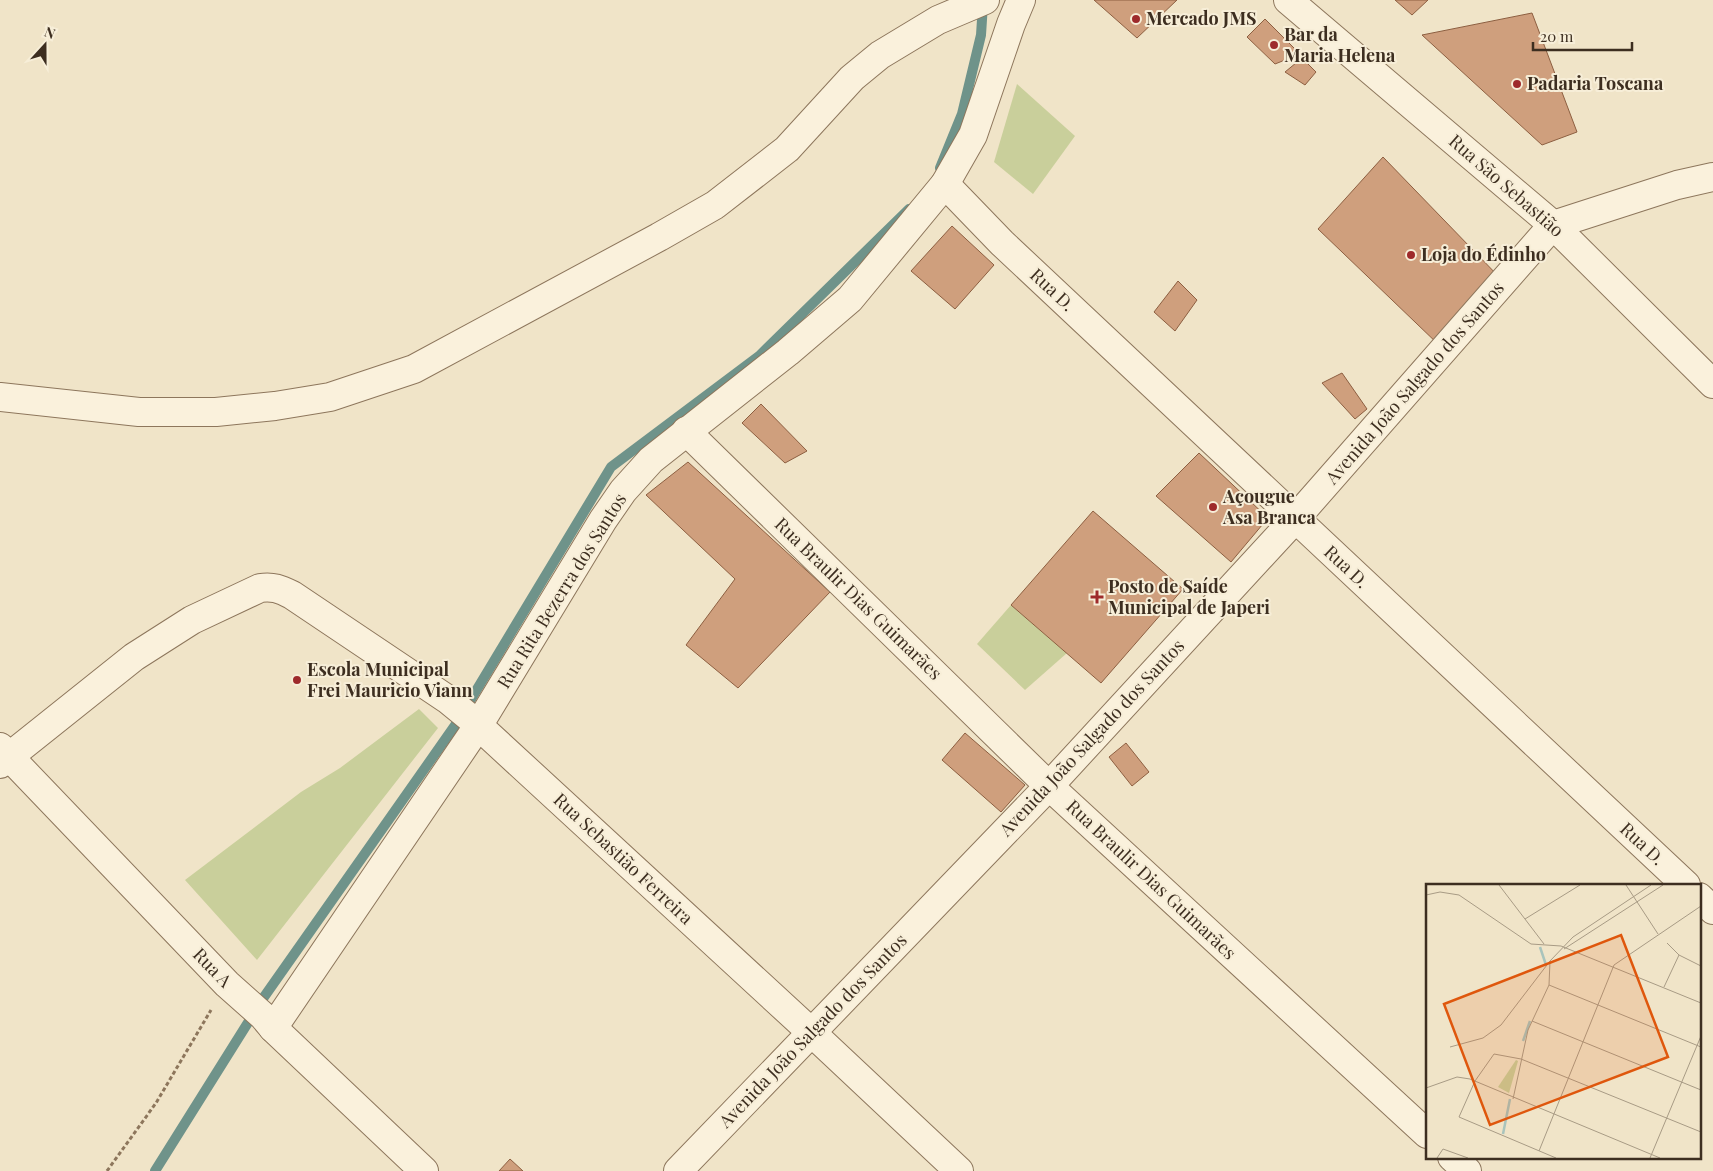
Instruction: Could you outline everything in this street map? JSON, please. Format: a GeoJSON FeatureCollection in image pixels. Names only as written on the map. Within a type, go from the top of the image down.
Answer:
{"type":"FeatureCollection","features":[{"type":"Feature","properties":{"kind":"street"},"geometry":{"type":"LineString","coordinates":[[0,397],[139,412],[216,412],[276,406],[330,396],[414,369],[715,205],[787,149],[852,78],[880,55],[918,31],[985,0]]}},
{"type":"Feature","properties":{"kind":"street","name":"Rua Rita Bezerra dos Santos"},"geometry":{"type":"LineString","coordinates":[[268,1022],[473,722],[623,491],[651,460],[788,352],[850,299],[945,184],[973,135],[1021,0]]}},
{"type":"Feature","properties":{"kind":"street","name":"Rua São Sebastião"},"geometry":{"type":"LineString","coordinates":[[1288,0],[1553,225],[1713,384]]}},
{"type":"Feature","properties":{"kind":"street"},"geometry":{"type":"LineString","coordinates":[[1553,225],[1677,185],[1713,177]]}},
{"type":"Feature","properties":{"kind":"street","name":"Rua D."},"geometry":{"type":"LineString","coordinates":[[945,184],[1002,243],[1685,884]]}},
{"type":"Feature","properties":{"kind":"street","name":"Avenida João Salgado dos Santos"},"geometry":{"type":"LineString","coordinates":[[678,1171],[1049,786],[1295,519],[1553,225]]}},
{"type":"Feature","properties":{"kind":"street","name":"Rua Braulir Dias Guimarães"},"geometry":{"type":"LineString","coordinates":[[686,431],[1049,786],[1426,1133]]}},
{"type":"Feature","properties":{"kind":"street","name":"Rua Sebastião Ferreira"},"geometry":{"type":"LineString","coordinates":[[3,756],[134,657],[192,620],[260,588],[280,588],[292,594],[447,699],[811,1032],[959,1171]]}},
{"type":"Feature","properties":{"kind":"street","name":"Rua A"},"geometry":{"type":"LineString","coordinates":[[3,756],[233,990],[424,1171]]}},
{"type":"Feature","properties":{"kind":"street"},"geometry":{"type":"LineString","coordinates":[[1700,898],[1713,910]]}},
{"type":"Feature","properties":{"kind":"street"},"geometry":{"type":"LineString","coordinates":[[1453,1158],[1467,1171]]}},
{"type":"Feature","properties":{"kind":"path"},"geometry":{"type":"LineString","coordinates":[[107,1171],[156,1104],[233,990]]}},
{"type":"Feature","properties":{"kind":"green space"},"geometry":{"type":"Polygon","coordinates":[[[1017,84],[1075,136],[1033,194],[994,162],[1017,84]]]}},
{"type":"Feature","properties":{"kind":"green space"},"geometry":{"type":"Polygon","coordinates":[[[1011,605],[1067,653],[1025,690],[977,644],[1011,605]]]}},
{"type":"Feature","properties":{"kind":"green space"},"geometry":{"type":"Polygon","coordinates":[[[419,709],[438,728],[257,960],[185,880],[301,792],[340,768],[419,709]]]}},
{"type":"Feature","properties":{"kind":"building","name":"Mercado JMS"},"geometry":{"type":"Polygon","coordinates":[[[1094,0],[1177,0],[1137,38],[1094,0]]]}},
{"type":"Feature","properties":{"kind":"building"},"geometry":{"type":"Polygon","coordinates":[[[1395,0],[1428,0],[1412,15],[1395,0]]]}},
{"type":"Feature","properties":{"kind":"building","name":"Padaria Toscana"},"geometry":{"type":"Polygon","coordinates":[[[1532,13],[1577,132],[1542,145],[1422,35],[1532,13]]]}},
{"type":"Feature","properties":{"kind":"building","name":"Bar da Maria Helena"},"geometry":{"type":"Polygon","coordinates":[[[1265,19],[1300,54],[1275,64],[1247,37],[1265,19]]]}},
{"type":"Feature","properties":{"kind":"building"},"geometry":{"type":"Polygon","coordinates":[[[1302,58],[1316,72],[1305,85],[1285,72],[1302,58]]]}},
{"type":"Feature","properties":{"kind":"building","name":"Loja do Édinho"},"geometry":{"type":"Polygon","coordinates":[[[1383,157],[1502,280],[1440,346],[1318,229],[1383,157]]]}},
{"type":"Feature","properties":{"kind":"building"},"geometry":{"type":"Polygon","coordinates":[[[952,226],[994,265],[955,309],[911,271],[952,226]]]}},
{"type":"Feature","properties":{"kind":"building"},"geometry":{"type":"Polygon","coordinates":[[[1178,281],[1197,300],[1175,331],[1154,312],[1178,281]]]}},
{"type":"Feature","properties":{"kind":"building"},"geometry":{"type":"Polygon","coordinates":[[[1342,373],[1367,409],[1355,419],[1322,383],[1342,373]]]}},
{"type":"Feature","properties":{"kind":"building"},"geometry":{"type":"Polygon","coordinates":[[[761,404],[807,451],[785,463],[742,423],[761,404]]]}},
{"type":"Feature","properties":{"kind":"building","name":"Açougue Asa Branca"},"geometry":{"type":"Polygon","coordinates":[[[1199,453],[1268,518],[1231,562],[1156,496],[1199,453]]]}},
{"type":"Feature","properties":{"kind":"building"},"geometry":{"type":"Polygon","coordinates":[[[688,462],[830,592],[738,688],[686,645],[735,579],[646,495],[688,462]]]}},
{"type":"Feature","properties":{"kind":"building","name":"Posto de Saíde Municipal de Japeri"},"geometry":{"type":"Polygon","coordinates":[[[1093,511],[1183,589],[1101,683],[1011,605],[1093,511]]]}},
{"type":"Feature","properties":{"kind":"building"},"geometry":{"type":"Polygon","coordinates":[[[965,733],[1025,785],[1001,812],[942,760],[965,733]]]}},
{"type":"Feature","properties":{"kind":"building"},"geometry":{"type":"Polygon","coordinates":[[[1126,743],[1149,772],[1132,786],[1109,757],[1126,743]]]}},
{"type":"Feature","properties":{"kind":"building"},"geometry":{"type":"Polygon","coordinates":[[[510,1159],[523,1171],[499,1171],[510,1159]]]}},
{"type":"Feature","properties":{"kind":"waterway"},"geometry":{"type":"LineString","coordinates":[[940,168],[962,114],[981,35],[983,4]]}},
{"type":"Feature","properties":{"kind":"waterway"},"geometry":{"type":"LineString","coordinates":[[155,1171],[264,997],[456,724],[611,467],[759,356],[909,209]]}},
{"type":"Feature","properties":{"kind":"place","name":"Mercado JMS"},"geometry":{"type":"Point","coordinates":[1136,19]}},
{"type":"Feature","properties":{"kind":"place","name":"Bar da Maria Helena"},"geometry":{"type":"Point","coordinates":[1274,45]}},
{"type":"Feature","properties":{"kind":"place","name":"Padaria Toscana"},"geometry":{"type":"Point","coordinates":[1517,84]}},
{"type":"Feature","properties":{"kind":"place","name":"Loja do Édinho"},"geometry":{"type":"Point","coordinates":[1411,255]}},
{"type":"Feature","properties":{"kind":"place","name":"Açougue Asa Branca"},"geometry":{"type":"Point","coordinates":[1213,507]}},
{"type":"Feature","properties":{"kind":"place","name":"Posto de Saíde Municipal de Japeri"},"geometry":{"type":"Point","coordinates":[1097,597]}},
{"type":"Feature","properties":{"kind":"place","name":"Escola Municipal Frei Mauricio Viann"},"geometry":{"type":"Point","coordinates":[297,680]}}]}
